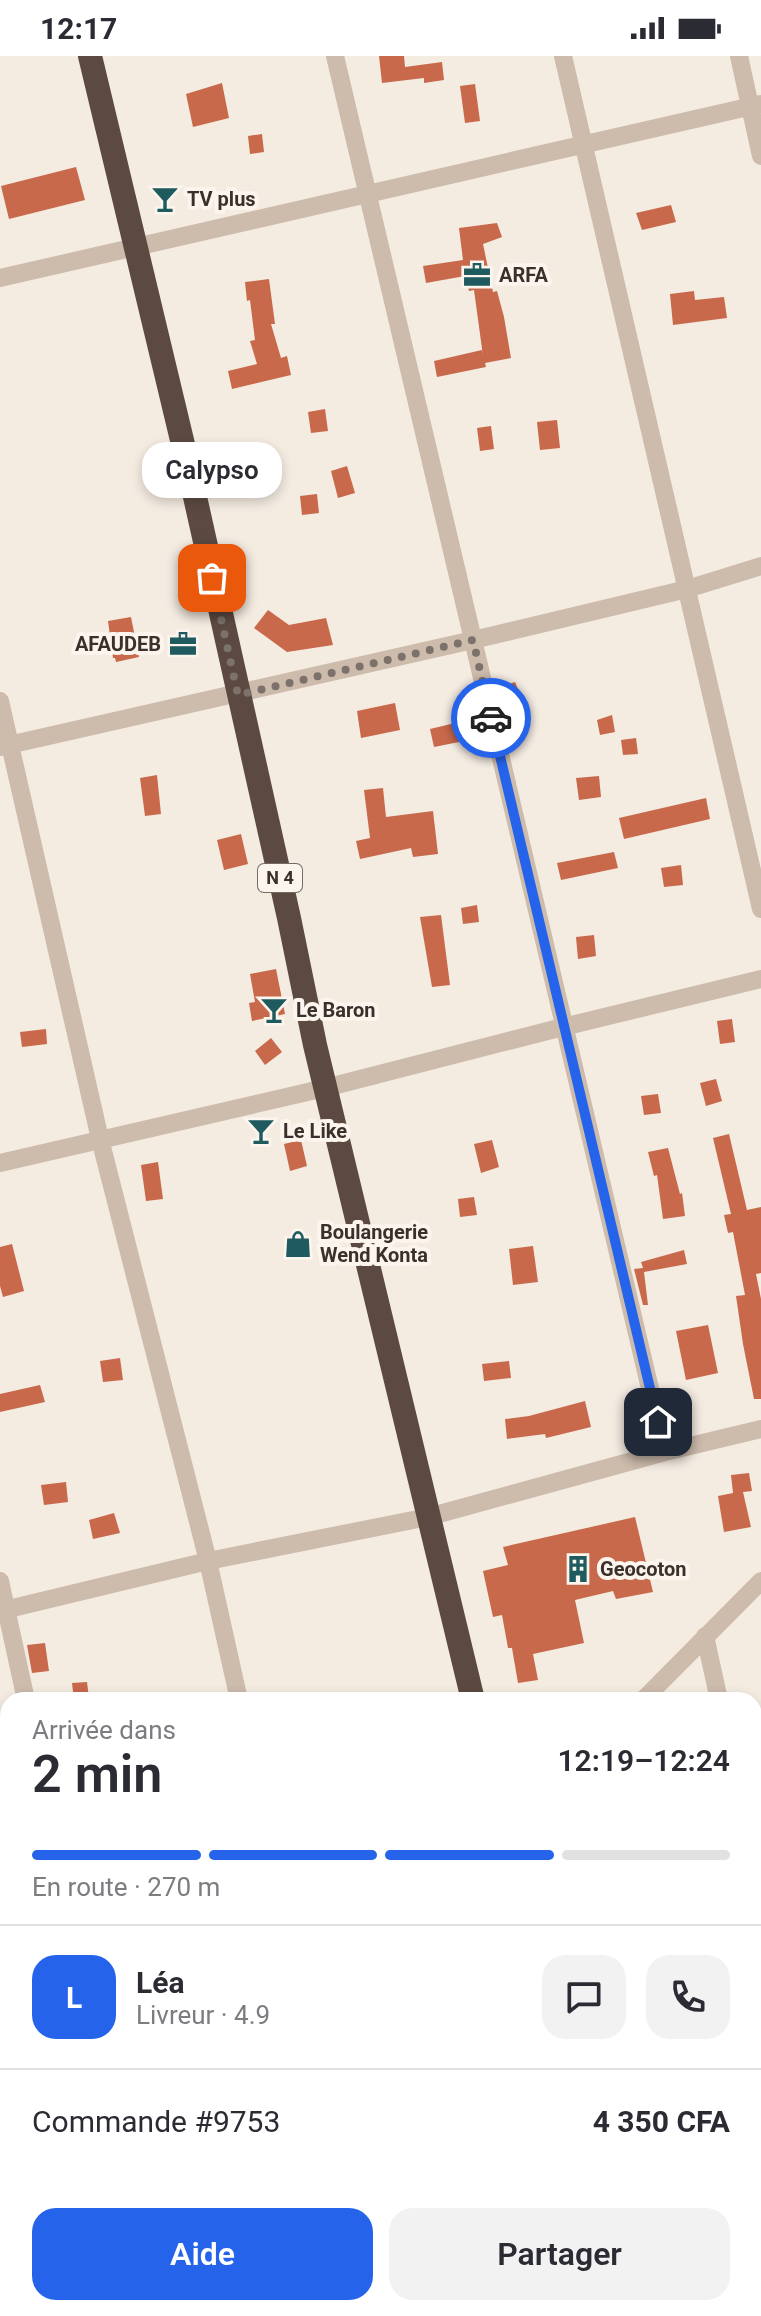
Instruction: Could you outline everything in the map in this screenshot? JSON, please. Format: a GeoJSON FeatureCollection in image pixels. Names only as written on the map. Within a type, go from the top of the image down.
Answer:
{"type":"FeatureCollection","features":[{"type":"Feature","properties":{"kind":"highway","name":"N 4"},"geometry":{"type":"LineString","coordinates":[[90,56],[187,461],[325,1088],[471,1692]]}},
{"type":"Feature","properties":{"kind":"street"},"geometry":{"type":"LineString","coordinates":[[335,56],[665,1452]]}},
{"type":"Feature","properties":{"kind":"street"},"geometry":{"type":"LineString","coordinates":[[563,56],[761,909]]}},
{"type":"Feature","properties":{"kind":"street"},"geometry":{"type":"LineString","coordinates":[[739,56],[756,106],[761,156]]}},
{"type":"Feature","properties":{"kind":"street"},"geometry":{"type":"LineString","coordinates":[[0,278],[756,106]]}},
{"type":"Feature","properties":{"kind":"street"},"geometry":{"type":"LineString","coordinates":[[5,746],[473,640],[687,589],[761,566]]}},
{"type":"Feature","properties":{"kind":"street"},"geometry":{"type":"LineString","coordinates":[[0,701],[5,746],[100,1139],[208,1561],[237,1692]]}},
{"type":"Feature","properties":{"kind":"street"},"geometry":{"type":"LineString","coordinates":[[0,1163],[325,1088],[761,979]]}},
{"type":"Feature","properties":{"kind":"street"},"geometry":{"type":"LineString","coordinates":[[4,1610],[208,1561],[428,1517],[761,1429]]}},
{"type":"Feature","properties":{"kind":"street"},"geometry":{"type":"LineString","coordinates":[[0,1581],[24,1692]]}},
{"type":"Feature","properties":{"kind":"street"},"geometry":{"type":"LineString","coordinates":[[651,1692],[761,1581]]}},
{"type":"Feature","properties":{"kind":"street"},"geometry":{"type":"LineString","coordinates":[[705,1636],[717,1692]]}},
{"type":"Feature","properties":{"kind":"building"},"geometry":{"type":"Polygon","coordinates":[[[379,56],[404,56],[405,67],[442,62],[444,80],[424,83],[424,78],[382,83],[379,56]]]}},
{"type":"Feature","properties":{"kind":"building"},"geometry":{"type":"Polygon","coordinates":[[[222,83],[229,118],[193,127],[186,94],[222,83]]]}},
{"type":"Feature","properties":{"kind":"building"},"geometry":{"type":"Polygon","coordinates":[[[475,84],[480,121],[465,123],[460,86],[475,84]]]}},
{"type":"Feature","properties":{"kind":"building"},"geometry":{"type":"Polygon","coordinates":[[[262,134],[264,152],[250,154],[248,136],[262,134]]]}},
{"type":"Feature","properties":{"kind":"building"},"geometry":{"type":"Polygon","coordinates":[[[76,167],[85,200],[9,219],[1,186],[76,167]]]}},
{"type":"Feature","properties":{"kind":"building"},"geometry":{"type":"Polygon","coordinates":[[[671,205],[676,222],[642,230],[636,213],[671,205]]]}},
{"type":"Feature","properties":{"kind":"building"},"geometry":{"type":"Polygon","coordinates":[[[497,223],[502,237],[483,244],[493,292],[497,291],[504,317],[511,358],[485,363],[486,367],[437,377],[434,361],[482,350],[483,356],[474,290],[469,291],[465,276],[426,283],[423,266],[463,260],[459,228],[497,223]]]}},
{"type":"Feature","properties":{"kind":"building"},"geometry":{"type":"Polygon","coordinates":[[[269,279],[275,324],[271,324],[281,358],[287,356],[291,375],[232,389],[228,371],[257,364],[250,341],[255,340],[245,282],[269,279]]]}},
{"type":"Feature","properties":{"kind":"building"},"geometry":{"type":"Polygon","coordinates":[[[694,291],[695,300],[724,297],[727,318],[673,325],[670,294],[694,291]]]}},
{"type":"Feature","properties":{"kind":"building"},"geometry":{"type":"Polygon","coordinates":[[[325,409],[328,431],[311,433],[308,412],[325,409]]]}},
{"type":"Feature","properties":{"kind":"building"},"geometry":{"type":"Polygon","coordinates":[[[557,420],[560,448],[540,450],[537,422],[557,420]]]}},
{"type":"Feature","properties":{"kind":"building"},"geometry":{"type":"Polygon","coordinates":[[[491,426],[494,449],[480,451],[477,428],[491,426]]]}},
{"type":"Feature","properties":{"kind":"building"},"geometry":{"type":"Polygon","coordinates":[[[347,466],[355,493],[338,498],[331,471],[347,466]]]}},
{"type":"Feature","properties":{"kind":"building"},"geometry":{"type":"Polygon","coordinates":[[[317,494],[319,513],[302,515],[300,496],[317,494]]]}},
{"type":"Feature","properties":{"kind":"building"},"geometry":{"type":"Polygon","coordinates":[[[268,610],[289,625],[326,618],[333,645],[287,652],[254,628],[268,610]]]}},
{"type":"Feature","properties":{"kind":"building"},"geometry":{"type":"Polygon","coordinates":[[[131,617],[139,657],[116,662],[108,621],[131,617]]]}},
{"type":"Feature","properties":{"kind":"building"},"geometry":{"type":"Polygon","coordinates":[[[515,682],[528,713],[513,721],[498,688],[515,682]]]}},
{"type":"Feature","properties":{"kind":"building"},"geometry":{"type":"Polygon","coordinates":[[[395,703],[400,730],[361,738],[357,711],[395,703]]]}},
{"type":"Feature","properties":{"kind":"building"},"geometry":{"type":"Polygon","coordinates":[[[612,715],[615,732],[600,735],[597,720],[612,715]]]}},
{"type":"Feature","properties":{"kind":"building"},"geometry":{"type":"Polygon","coordinates":[[[455,723],[459,742],[434,747],[430,729],[455,723]]]}},
{"type":"Feature","properties":{"kind":"building"},"geometry":{"type":"Polygon","coordinates":[[[636,738],[638,754],[623,755],[621,740],[636,738]]]}},
{"type":"Feature","properties":{"kind":"building"},"geometry":{"type":"Polygon","coordinates":[[[157,775],[161,814],[145,816],[140,778],[157,775]]]}},
{"type":"Feature","properties":{"kind":"building"},"geometry":{"type":"Polygon","coordinates":[[[599,776],[601,797],[579,800],[576,778],[599,776]]]}},
{"type":"Feature","properties":{"kind":"building"},"geometry":{"type":"Polygon","coordinates":[[[383,788],[386,817],[433,811],[438,854],[413,857],[411,848],[360,859],[356,841],[370,838],[364,790],[383,788]]]}},
{"type":"Feature","properties":{"kind":"building"},"geometry":{"type":"Polygon","coordinates":[[[706,798],[710,819],[624,839],[619,818],[706,798]]]}},
{"type":"Feature","properties":{"kind":"building"},"geometry":{"type":"Polygon","coordinates":[[[241,834],[248,864],[224,870],[217,840],[241,834]]]}},
{"type":"Feature","properties":{"kind":"building"},"geometry":{"type":"Polygon","coordinates":[[[614,852],[618,868],[561,880],[557,863],[614,852]]]}},
{"type":"Feature","properties":{"kind":"building"},"geometry":{"type":"Polygon","coordinates":[[[681,865],[683,885],[664,887],[661,868],[681,865]]]}},
{"type":"Feature","properties":{"kind":"building"},"geometry":{"type":"Polygon","coordinates":[[[477,905],[479,922],[463,924],[461,908],[477,905]]]}},
{"type":"Feature","properties":{"kind":"building"},"geometry":{"type":"Polygon","coordinates":[[[441,915],[450,985],[432,987],[420,917],[441,915]]]}},
{"type":"Feature","properties":{"kind":"building"},"geometry":{"type":"Polygon","coordinates":[[[594,935],[596,956],[578,959],[576,937],[594,935]]]}},
{"type":"Feature","properties":{"kind":"building"},"geometry":{"type":"Polygon","coordinates":[[[276,969],[285,1014],[252,1021],[249,1003],[255,1002],[250,974],[276,969]]]}},
{"type":"Feature","properties":{"kind":"building"},"geometry":{"type":"Polygon","coordinates":[[[732,1019],[735,1042],[720,1044],[717,1021],[732,1019]]]}},
{"type":"Feature","properties":{"kind":"building"},"geometry":{"type":"Polygon","coordinates":[[[46,1029],[47,1044],[22,1047],[20,1032],[46,1029]]]}},
{"type":"Feature","properties":{"kind":"building"},"geometry":{"type":"Polygon","coordinates":[[[271,1038],[282,1052],[265,1065],[255,1051],[271,1038]]]}},
{"type":"Feature","properties":{"kind":"building"},"geometry":{"type":"Polygon","coordinates":[[[716,1079],[722,1101],[706,1106],[700,1083],[716,1079]]]}},
{"type":"Feature","properties":{"kind":"building"},"geometry":{"type":"Polygon","coordinates":[[[658,1094],[661,1113],[644,1115],[641,1096],[658,1094]]]}},
{"type":"Feature","properties":{"kind":"building"},"geometry":{"type":"Polygon","coordinates":[[[729,1134],[747,1210],[761,1207],[761,1273],[756,1274],[761,1299],[761,1399],[754,1399],[743,1344],[736,1296],[745,1295],[733,1232],[728,1233],[724,1215],[731,1214],[713,1138],[729,1134]]]}},
{"type":"Feature","properties":{"kind":"building"},"geometry":{"type":"Polygon","coordinates":[[[301,1140],[307,1166],[290,1171],[284,1144],[301,1140]]]}},
{"type":"Feature","properties":{"kind":"building"},"geometry":{"type":"Polygon","coordinates":[[[492,1140],[499,1167],[481,1173],[474,1144],[492,1140]]]}},
{"type":"Feature","properties":{"kind":"building"},"geometry":{"type":"Polygon","coordinates":[[[668,1148],[682,1193],[685,1216],[663,1219],[657,1175],[654,1176],[648,1152],[668,1148]]]}},
{"type":"Feature","properties":{"kind":"building"},"geometry":{"type":"Polygon","coordinates":[[[158,1162],[163,1199],[146,1201],[141,1165],[158,1162]]]}},
{"type":"Feature","properties":{"kind":"building"},"geometry":{"type":"Polygon","coordinates":[[[474,1197],[477,1215],[460,1217],[458,1199],[474,1197]]]}},
{"type":"Feature","properties":{"kind":"building"},"geometry":{"type":"Polygon","coordinates":[[[12,1244],[24,1291],[3,1297],[0,1247],[12,1244]]]}},
{"type":"Feature","properties":{"kind":"building"},"geometry":{"type":"Polygon","coordinates":[[[533,1246],[538,1282],[513,1285],[509,1249],[533,1246]]]}},
{"type":"Feature","properties":{"kind":"building"},"geometry":{"type":"Polygon","coordinates":[[[684,1250],[687,1264],[644,1272],[648,1305],[643,1305],[634,1269],[643,1268],[641,1262],[684,1250]]]}},
{"type":"Feature","properties":{"kind":"building"},"geometry":{"type":"Polygon","coordinates":[[[708,1325],[718,1373],[686,1380],[676,1331],[708,1325]]]}},
{"type":"Feature","properties":{"kind":"building"},"geometry":{"type":"Polygon","coordinates":[[[120,1358],[123,1380],[103,1382],[100,1361],[120,1358]]]}},
{"type":"Feature","properties":{"kind":"building"},"geometry":{"type":"Polygon","coordinates":[[[509,1361],[511,1378],[484,1381],[482,1364],[509,1361]]]}},
{"type":"Feature","properties":{"kind":"building"},"geometry":{"type":"Polygon","coordinates":[[[40,1385],[45,1402],[0,1412],[0,1394],[40,1385]]]}},
{"type":"Feature","properties":{"kind":"building"},"geometry":{"type":"Polygon","coordinates":[[[585,1401],[591,1427],[546,1438],[545,1434],[507,1439],[505,1419],[585,1401]]]}},
{"type":"Feature","properties":{"kind":"building"},"geometry":{"type":"Polygon","coordinates":[[[749,1473],[752,1491],[743,1492],[751,1527],[724,1532],[718,1496],[733,1493],[731,1475],[749,1473]]]}},
{"type":"Feature","properties":{"kind":"building"},"geometry":{"type":"Polygon","coordinates":[[[66,1482],[68,1502],[44,1505],[41,1485],[66,1482]]]}},
{"type":"Feature","properties":{"kind":"building"},"geometry":{"type":"Polygon","coordinates":[[[114,1513],[120,1533],[93,1539],[89,1520],[114,1513]]]}},
{"type":"Feature","properties":{"kind":"building","name":"Geocoton"},"geometry":{"type":"Polygon","coordinates":[[[635,1517],[653,1592],[616,1599],[613,1591],[575,1600],[584,1643],[533,1654],[538,1680],[518,1683],[502,1615],[493,1617],[483,1571],[508,1565],[503,1547],[635,1517]]]}},
{"type":"Feature","properties":{"kind":"building"},"geometry":{"type":"Polygon","coordinates":[[[45,1643],[49,1671],[32,1673],[27,1645],[45,1643]]]}},
{"type":"Feature","properties":{"kind":"building"},"geometry":{"type":"Polygon","coordinates":[[[87,1682],[88,1692],[73,1692],[72,1683],[87,1682]]]}},
{"type":"Feature","properties":{"kind":"way so far"},"geometry":{"type":"LineString","coordinates":[[212,578],[238,695],[473,640],[491,718]]}},
{"type":"Feature","properties":{"kind":"place","name":"TV plus"},"geometry":{"type":"Point","coordinates":[165,199]}},
{"type":"Feature","properties":{"kind":"place","name":"ARFA"},"geometry":{"type":"Point","coordinates":[477,275]}},
{"type":"Feature","properties":{"kind":"place","name":"Calypso"},"geometry":{"type":"Point","coordinates":[212,578]}},
{"type":"Feature","properties":{"kind":"place","name":"AFAUDEB"},"geometry":{"type":"Point","coordinates":[183,644]}},
{"type":"Feature","properties":{"kind":"place","name":"Le Baron"},"geometry":{"type":"Point","coordinates":[274,1010]}},
{"type":"Feature","properties":{"kind":"place","name":"Le Like"},"geometry":{"type":"Point","coordinates":[261,1131]}},
{"type":"Feature","properties":{"kind":"place","name":"Boulangerie Wend Konta"},"geometry":{"type":"Point","coordinates":[298,1244]}},
{"type":"Feature","properties":{"kind":"place","name":"Geocoton"},"geometry":{"type":"Point","coordinates":[578,1569]}},
{"type":"Feature","properties":{"kind":"route"},"geometry":{"type":"LineString","coordinates":[[491,718],[658,1422]]}}]}
